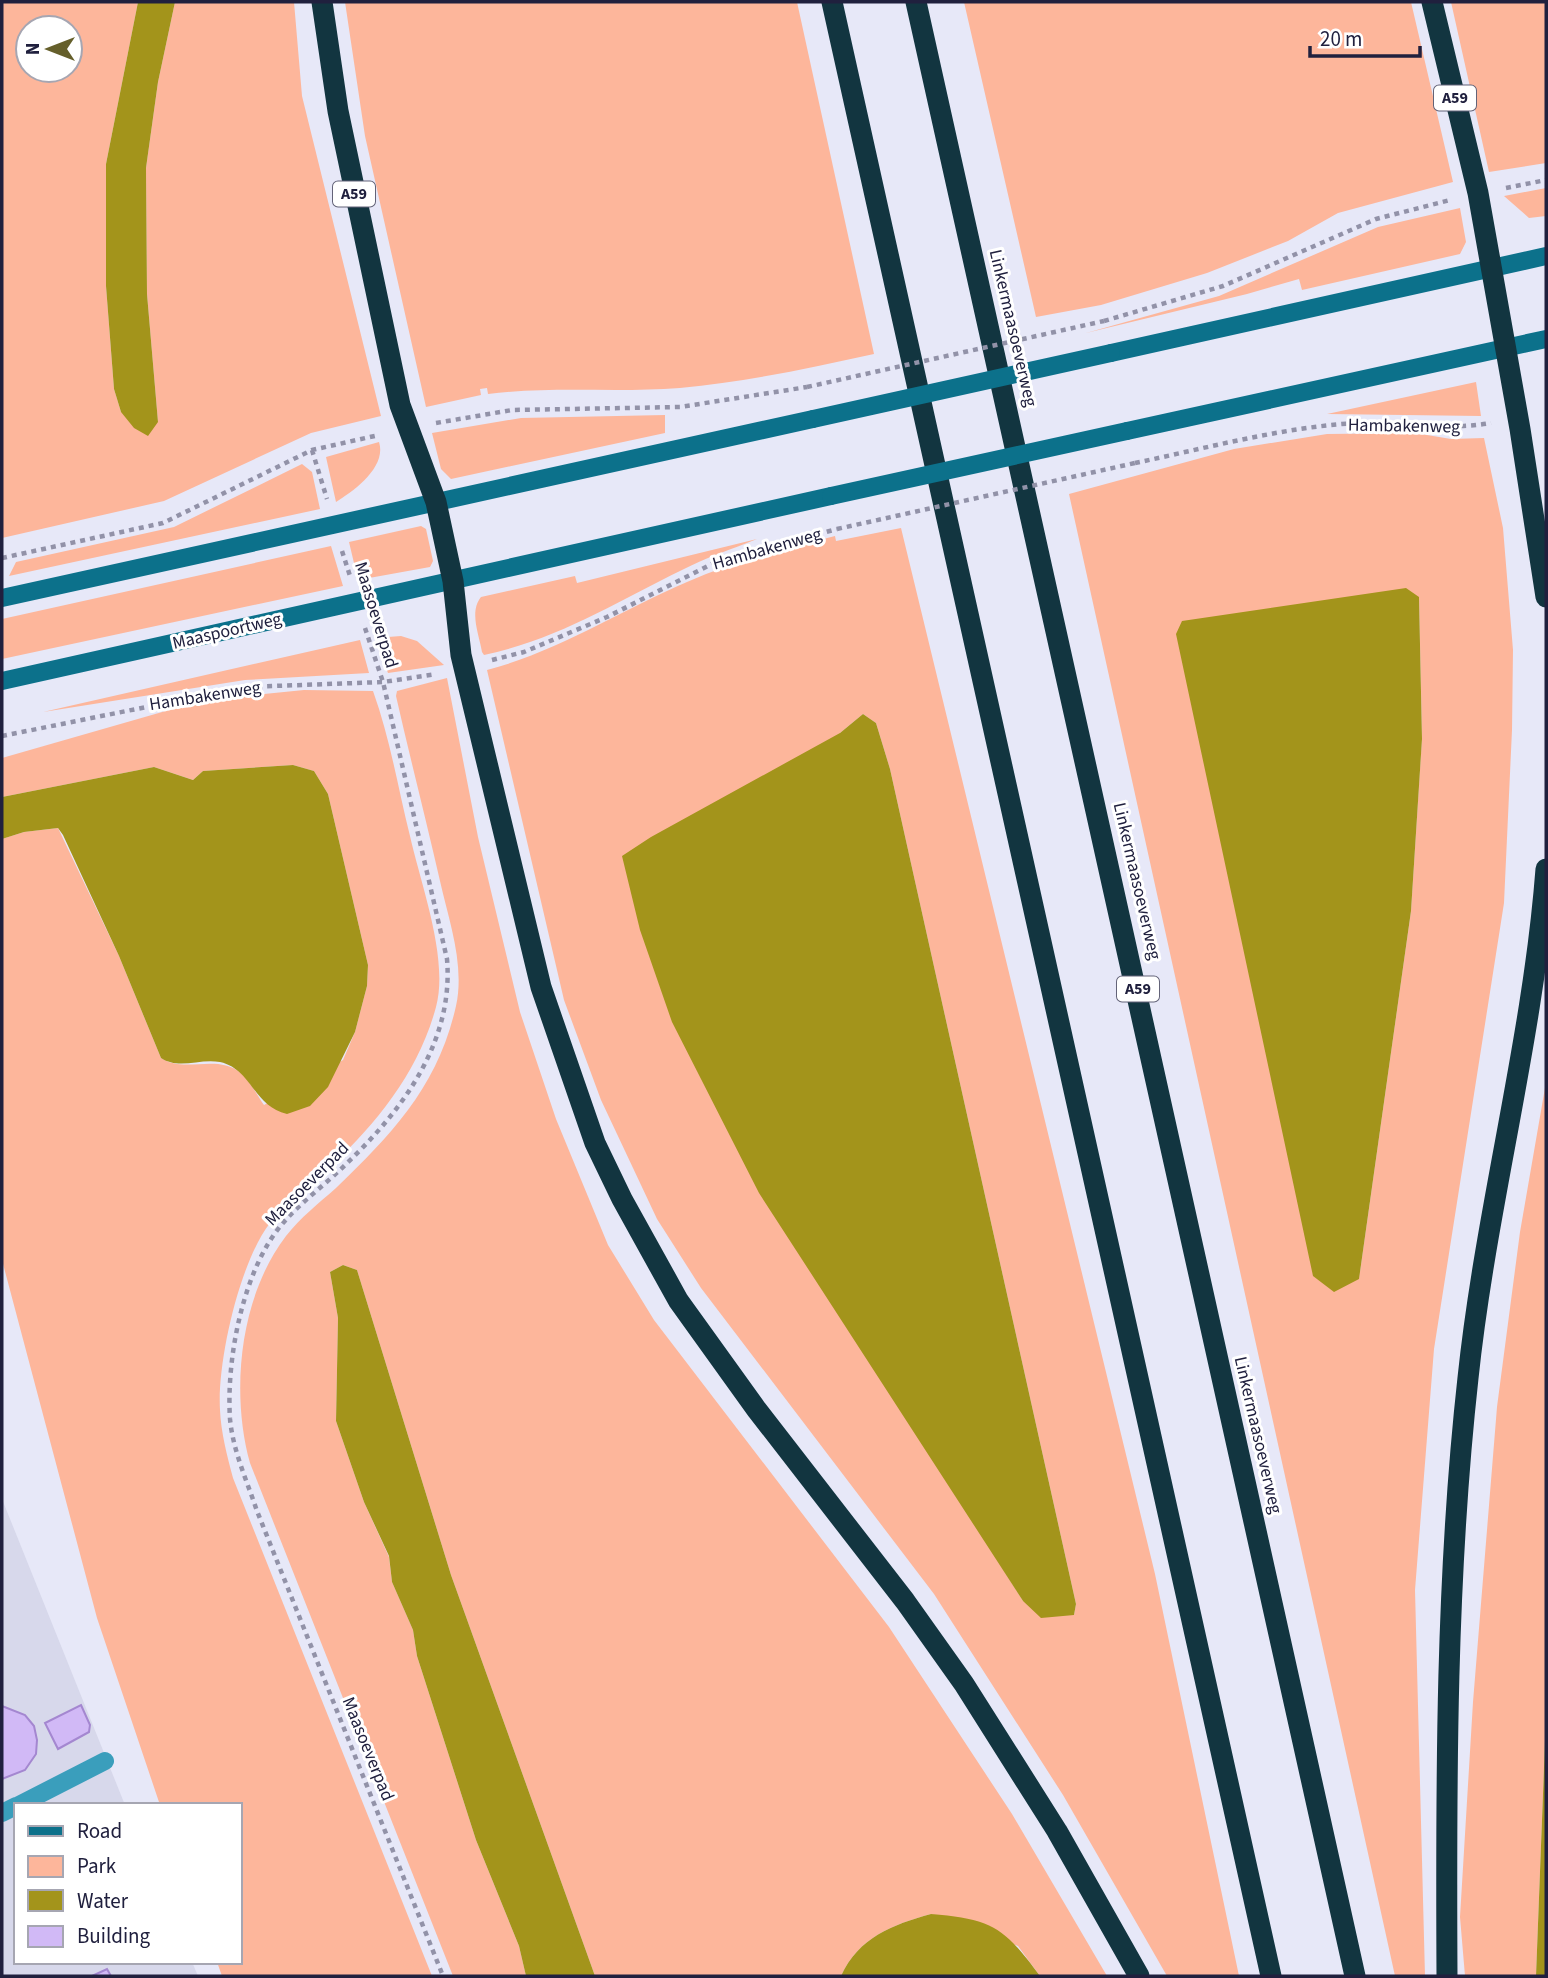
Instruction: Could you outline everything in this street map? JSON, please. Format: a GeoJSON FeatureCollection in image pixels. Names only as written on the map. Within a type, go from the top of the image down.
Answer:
{"type":"FeatureCollection","features":[{"type":"Feature","properties":{"kind":"highway","name":"A59"},"geometry":{"type":"LineString","coordinates":[[322,2],[338,111],[397,392],[436,502]]}},
{"type":"Feature","properties":{"kind":"highway"},"geometry":{"type":"LineString","coordinates":[[832,2],[1271,1976]]}},
{"type":"Feature","properties":{"kind":"highway","name":"Linkermaasoeverweg"},"geometry":{"type":"LineString","coordinates":[[916,2],[1355,1976]]}},
{"type":"Feature","properties":{"kind":"highway","name":"A59"},"geometry":{"type":"LineString","coordinates":[[1432,2],[1478,193],[1489,268]]}},
{"type":"Feature","properties":{"kind":"highway"},"geometry":{"type":"LineString","coordinates":[[1489,268],[1518,418],[1546,597]]}},
{"type":"Feature","properties":{"kind":"highway"},"geometry":{"type":"LineString","coordinates":[[436,502],[453,581],[464,667],[541,987],[573,1085],[622,1199],[678,1300],[709,1344],[905,1601],[964,1684],[1057,1831],[1139,1976]]}},
{"type":"Feature","properties":{"kind":"highway"},"geometry":{"type":"LineString","coordinates":[[1447,1976],[1447,1716],[1455,1526],[1465,1405],[1485,1242],[1529,1005],[1546,869]]}},
{"type":"Feature","properties":{"kind":"main road"},"geometry":{"type":"LineString","coordinates":[[2,598],[1546,256]]}},
{"type":"Feature","properties":{"kind":"main road","name":"Hambakenweg"},"geometry":{"type":"LineString","coordinates":[[453,581],[1546,338]]}},
{"type":"Feature","properties":{"kind":"main road","name":"Maaspoortweg"},"geometry":{"type":"LineString","coordinates":[[2,681],[453,581]]}},
{"type":"Feature","properties":{"kind":"lane"},"geometry":{"type":"LineString","coordinates":[[21,1803],[105,1761]]}},
{"type":"Feature","properties":{"kind":"path"},"geometry":{"type":"LineString","coordinates":[[807,387],[1104,321],[1223,286],[1376,219],[1478,193],[1546,180]]}},
{"type":"Feature","properties":{"kind":"path","name":"Hambakenweg"},"geometry":{"type":"LineString","coordinates":[[2,736],[246,687],[383,682],[464,667],[524,652],[607,617],[680,577],[718,561],[837,529],[1135,463],[1325,427],[1380,424],[1472,427],[1518,418]]}},
{"type":"Feature","properties":{"kind":"path","name":"Maasoeverpad"},"geometry":{"type":"LineString","coordinates":[[312,450],[383,682],[447,959],[445,1006],[431,1052],[398,1109],[366,1145],[283,1223],[264,1249],[249,1285],[240,1323],[232,1371],[230,1419],[236,1450],[257,1511],[443,1976]]}},
{"type":"Feature","properties":{"kind":"shaded area"},"geometry":{"type":"Polygon","coordinates":[[[2,1499],[124,1803],[14,1803],[14,1964],[193,1964],[198,1976],[2,1976],[2,1499]]]}},
{"type":"Feature","properties":{"kind":"green space"},"geometry":{"type":"Polygon","coordinates":[[[2,2],[138,2],[106,164],[106,286],[114,389],[121,412],[158,422],[147,294],[146,168],[158,82],[175,2],[294,2],[302,96],[381,416],[311,433],[164,501],[2,538],[2,2]]]}},
{"type":"Feature","properties":{"kind":"green space"},"geometry":{"type":"Polygon","coordinates":[[[345,2],[797,2],[874,354],[754,378],[680,388],[536,390],[488,394],[487,388],[480,389],[481,395],[426,407],[365,136],[345,2]]]}},
{"type":"Feature","properties":{"kind":"green space"},"geometry":{"type":"Polygon","coordinates":[[[964,2],[1411,2],[1453,182],[1338,213],[1288,241],[1207,273],[1101,305],[1036,317],[964,2]]]}},
{"type":"Feature","properties":{"kind":"green space"},"geometry":{"type":"Polygon","coordinates":[[[1451,2],[1546,2],[1546,163],[1489,172],[1451,2]]]}},
{"type":"Feature","properties":{"kind":"green space"},"geometry":{"type":"Polygon","coordinates":[[[1546,188],[1546,216],[1529,218],[1504,196],[1546,188]]]}},
{"type":"Feature","properties":{"kind":"green space"},"geometry":{"type":"Polygon","coordinates":[[[1460,208],[1466,242],[1460,254],[1302,290],[1299,279],[1086,333],[1219,296],[1378,227],[1460,208]]]}},
{"type":"Feature","properties":{"kind":"green space"},"geometry":{"type":"Polygon","coordinates":[[[1476,382],[1481,416],[1327,414],[1476,382]]]}},
{"type":"Feature","properties":{"kind":"green space"},"geometry":{"type":"Polygon","coordinates":[[[665,415],[665,433],[451,479],[441,469],[432,433],[521,418],[665,415]]]}},
{"type":"Feature","properties":{"kind":"green space"},"geometry":{"type":"Polygon","coordinates":[[[1415,433],[1451,439],[1484,438],[1503,528],[1513,650],[1504,903],[1434,1349],[1415,1590],[1425,1976],[1395,1976],[1069,494],[1234,449],[1327,434],[1415,433]],[[1419,597],[1359,1279],[1411,911],[1422,738],[1419,597]]]}},
{"type":"Feature","properties":{"kind":"green space"},"geometry":{"type":"Polygon","coordinates":[[[379,442],[380,451],[374,469],[360,485],[336,502],[326,457],[379,442]]]}},
{"type":"Feature","properties":{"kind":"green space"},"geometry":{"type":"Polygon","coordinates":[[[302,464],[312,472],[320,509],[9,576],[16,562],[174,527],[302,464]]]}},
{"type":"Feature","properties":{"kind":"green space"},"geometry":{"type":"Polygon","coordinates":[[[421,526],[426,529],[433,561],[430,567],[358,580],[349,542],[421,526]]]}},
{"type":"Feature","properties":{"kind":"green space"},"geometry":{"type":"Polygon","coordinates":[[[901,528],[1155,1574],[1239,1976],[1167,1976],[1063,1795],[934,1594],[701,1288],[657,1219],[601,1100],[564,1000],[487,670],[539,652],[662,593],[723,568],[835,536],[836,541],[901,528]],[[863,714],[840,733],[936,1462],[1023,1601],[1074,1615],[1076,1604],[890,769],[876,723],[863,714]]]}},
{"type":"Feature","properties":{"kind":"green space"},"geometry":{"type":"Polygon","coordinates":[[[757,539],[691,566],[561,630],[511,648],[484,655],[482,652],[475,616],[481,597],[575,576],[577,583],[757,539]]]}},
{"type":"Feature","properties":{"kind":"green space"},"geometry":{"type":"Polygon","coordinates":[[[331,546],[343,586],[2,659],[2,619],[331,546]]]}},
{"type":"Feature","properties":{"kind":"green space"},"geometry":{"type":"Polygon","coordinates":[[[401,636],[417,641],[444,665],[388,673],[375,638],[401,636]]]}},
{"type":"Feature","properties":{"kind":"green space"},"geometry":{"type":"Polygon","coordinates":[[[360,640],[369,673],[245,680],[43,712],[360,640]]]}},
{"type":"Feature","properties":{"kind":"green space"},"geometry":{"type":"Polygon","coordinates":[[[447,678],[478,837],[520,1012],[556,1119],[608,1245],[654,1320],[889,1627],[1012,1814],[1107,1976],[1040,1976],[1018,1946],[931,1914],[890,1928],[867,1942],[857,1951],[841,1976],[595,1976],[451,1575],[357,1270],[343,1265],[330,1272],[338,1318],[336,1421],[364,1502],[389,1557],[392,1582],[413,1630],[417,1656],[476,1840],[519,1946],[526,1976],[453,1976],[250,1463],[244,1435],[240,1375],[249,1315],[270,1260],[297,1223],[357,1168],[411,1106],[438,1060],[448,1035],[458,990],[457,959],[396,696],[397,691],[447,678]]]}},
{"type":"Feature","properties":{"kind":"green space"},"geometry":{"type":"Polygon","coordinates":[[[304,690],[373,691],[389,745],[432,922],[439,967],[439,988],[429,1030],[408,1073],[366,1131],[277,1215],[259,1240],[249,1261],[233,1312],[220,1389],[221,1419],[233,1478],[432,1976],[222,1976],[218,1964],[242,1964],[242,1803],[159,1803],[97,1618],[2,1260],[2,839],[24,832],[58,828],[119,956],[161,1058],[180,1064],[221,1064],[231,1067],[244,1076],[264,1105],[343,1060],[355,1032],[367,986],[368,965],[328,794],[314,771],[293,765],[203,771],[193,780],[154,767],[2,797],[2,758],[204,700],[304,690]]]}},
{"type":"Feature","properties":{"kind":"green space"},"geometry":{"type":"Polygon","coordinates":[[[1546,1082],[1546,1715],[1536,1976],[1465,1976],[1460,1917],[1473,1702],[1497,1407],[1520,1232],[1546,1082]]]}},
{"type":"Feature","properties":{"kind":"water"},"geometry":{"type":"Polygon","coordinates":[[[138,2],[175,2],[158,82],[146,168],[147,294],[158,422],[148,436],[134,428],[121,412],[114,389],[106,286],[106,164],[138,2]]]}},
{"type":"Feature","properties":{"kind":"water"},"geometry":{"type":"Polygon","coordinates":[[[1406,588],[1419,597],[1422,739],[1411,911],[1359,1279],[1334,1292],[1313,1276],[1176,634],[1182,621],[1406,588]]]}},
{"type":"Feature","properties":{"kind":"water"},"geometry":{"type":"Polygon","coordinates":[[[863,714],[876,723],[890,769],[1076,1604],[1074,1615],[1041,1618],[1023,1601],[759,1193],[672,1022],[640,930],[622,856],[651,837],[840,733],[863,714]]]}},
{"type":"Feature","properties":{"kind":"water"},"geometry":{"type":"Polygon","coordinates":[[[293,765],[314,771],[328,794],[368,965],[367,986],[355,1032],[328,1087],[310,1106],[287,1114],[267,1103],[231,1066],[212,1061],[175,1063],[161,1058],[119,956],[63,835],[58,828],[24,832],[2,839],[2,797],[154,767],[193,780],[203,771],[293,765]]]}},
{"type":"Feature","properties":{"kind":"water"},"geometry":{"type":"Polygon","coordinates":[[[343,1265],[357,1270],[451,1575],[595,1976],[526,1976],[519,1946],[476,1840],[417,1656],[413,1630],[392,1582],[389,1556],[364,1502],[336,1421],[338,1318],[330,1272],[343,1265]]]}},
{"type":"Feature","properties":{"kind":"water"},"geometry":{"type":"Polygon","coordinates":[[[1546,1715],[1546,1976],[1536,1976],[1546,1715]]]}},
{"type":"Feature","properties":{"kind":"water"},"geometry":{"type":"Polygon","coordinates":[[[931,1914],[969,1919],[995,1929],[1016,1946],[1040,1976],[841,1976],[857,1951],[878,1934],[931,1914]]]}},
{"type":"Feature","properties":{"kind":"building"},"geometry":{"type":"Polygon","coordinates":[[[81,1705],[90,1725],[89,1732],[58,1749],[45,1723],[81,1705]]]}},
{"type":"Feature","properties":{"kind":"building"},"geometry":{"type":"Polygon","coordinates":[[[2,1706],[25,1715],[34,1726],[37,1740],[36,1754],[25,1770],[2,1779],[2,1706]]]}},
{"type":"Feature","properties":{"kind":"building"},"geometry":{"type":"Polygon","coordinates":[[[107,1969],[111,1976],[92,1976],[107,1969]]]}}]}
